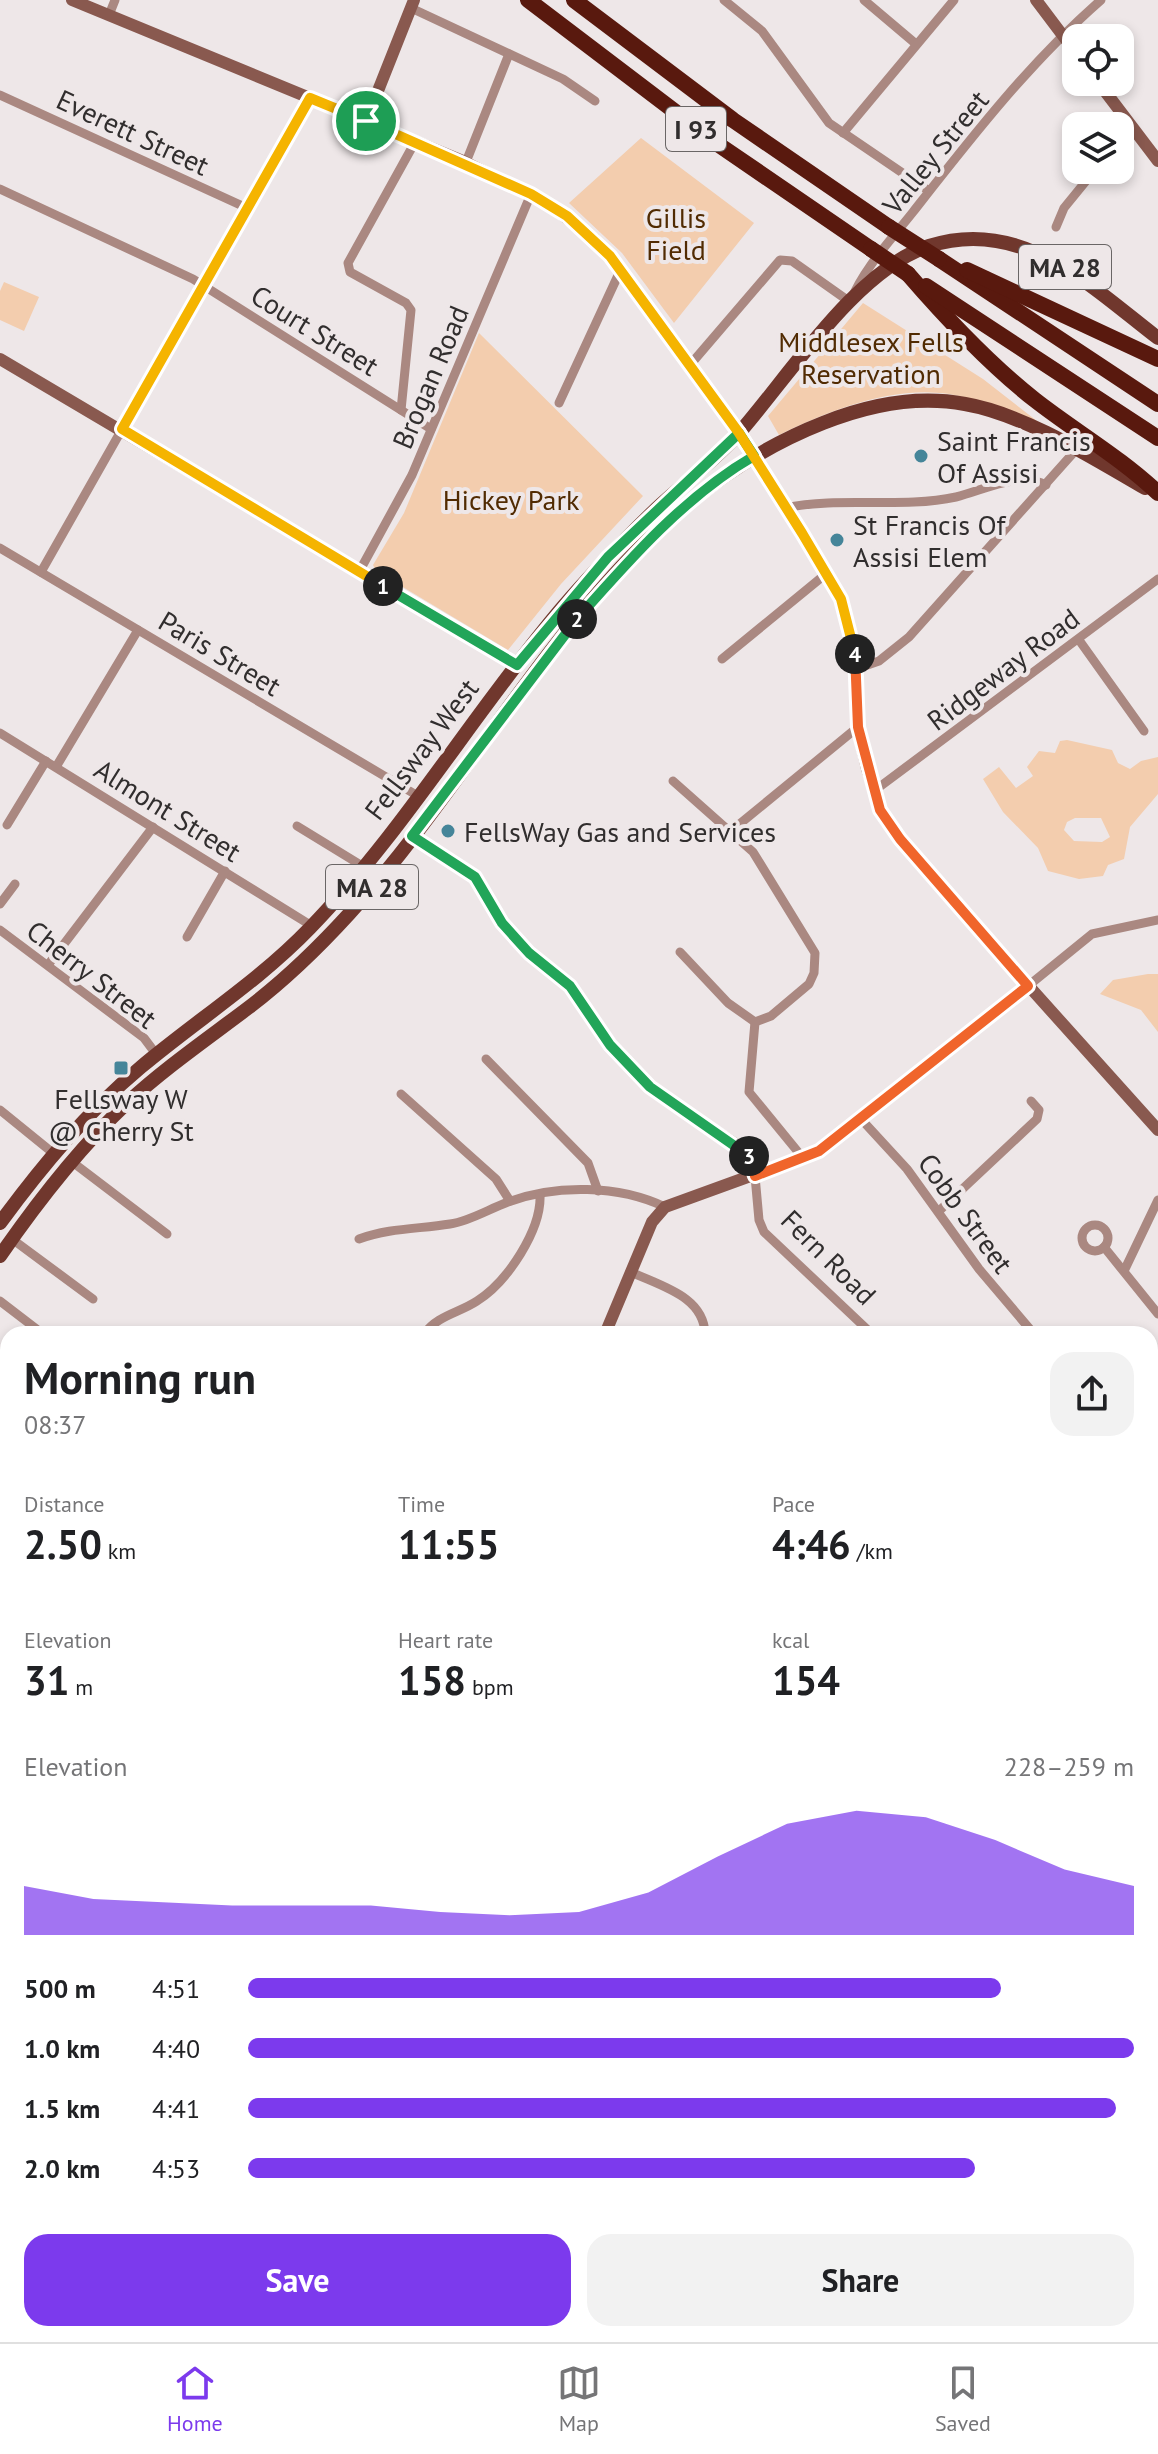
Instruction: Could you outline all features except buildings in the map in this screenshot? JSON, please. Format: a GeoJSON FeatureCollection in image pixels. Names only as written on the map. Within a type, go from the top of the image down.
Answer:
{"type":"FeatureCollection","features":[{"type":"Feature","properties":{"kind":"highway","name":"I 93"},"geometry":{"type":"LineString","coordinates":[[528,0],[699,131],[908,274],[1158,438]]}},
{"type":"Feature","properties":{"kind":"highway","name":"I 93"},"geometry":{"type":"LineString","coordinates":[[574,0],[723,113],[889,227],[1158,404]]}},
{"type":"Feature","properties":{"kind":"highway"},"geometry":{"type":"LineString","coordinates":[[939,259],[995,280],[1158,359]]}},
{"type":"Feature","properties":{"kind":"highway"},"geometry":{"type":"LineString","coordinates":[[908,274],[942,314],[1019,387],[1129,466],[1158,494]]}},
{"type":"Feature","properties":{"kind":"main road","name":"Fellsway West"},"geometry":{"type":"LineString","coordinates":[[0,1223],[53,1153],[95,1109],[156,1054],[256,978],[312,926],[364,867],[517,665],[608,557],[739,433],[850,302],[883,271],[918,250],[953,241],[993,240],[1028,248],[1053,260],[1158,338]]}},
{"type":"Feature","properties":{"kind":"main road","name":"Fellsway West"},"geometry":{"type":"LineString","coordinates":[[0,1256],[71,1161],[143,1089],[296,968],[351,911],[586,608],[662,530],[711,486],[754,456],[836,417],[869,408],[920,400],[953,402],[995,412],[1158,494]]}},
{"type":"Feature","properties":{"kind":"street"},"geometry":{"type":"LineString","coordinates":[[72,0],[466,162],[531,194],[567,216],[621,269],[739,433],[827,573],[849,620],[856,669],[858,727],[874,791],[885,820],[1158,1130]]}},
{"type":"Feature","properties":{"kind":"street"},"geometry":{"type":"LineString","coordinates":[[109,15],[115,0]]}},
{"type":"Feature","properties":{"kind":"street"},"geometry":{"type":"LineString","coordinates":[[396,0],[412,4],[563,79],[595,101]]}},
{"type":"Feature","properties":{"kind":"street"},"geometry":{"type":"LineString","coordinates":[[724,0],[762,31],[816,108],[843,133],[929,191]]}},
{"type":"Feature","properties":{"kind":"street"},"geometry":{"type":"LineString","coordinates":[[864,0],[916,44]]}},
{"type":"Feature","properties":{"kind":"street"},"geometry":{"type":"LineString","coordinates":[[843,133],[954,0]]}},
{"type":"Feature","properties":{"kind":"street"},"geometry":{"type":"LineString","coordinates":[[1036,0],[1062,34]]}},
{"type":"Feature","properties":{"kind":"street","name":"Valley Street"},"geometry":{"type":"LineString","coordinates":[[1073,24],[1101,0]]}},
{"type":"Feature","properties":{"kind":"street"},"geometry":{"type":"LineString","coordinates":[[366,121],[412,4]]}},
{"type":"Feature","properties":{"kind":"street","name":"Valley Street"},"geometry":{"type":"LineString","coordinates":[[850,302],[866,270],[1062,34]]}},
{"type":"Feature","properties":{"kind":"street"},"geometry":{"type":"LineString","coordinates":[[466,162],[509,54]]}},
{"type":"Feature","properties":{"kind":"street","name":"Everett Street"},"geometry":{"type":"LineString","coordinates":[[0,95],[247,208]]}},
{"type":"Feature","properties":{"kind":"street"},"geometry":{"type":"LineString","coordinates":[[41,572],[310,98]]}},
{"type":"Feature","properties":{"kind":"street"},"geometry":{"type":"LineString","coordinates":[[1134,130],[1158,161]]}},
{"type":"Feature","properties":{"kind":"street"},"geometry":{"type":"LineString","coordinates":[[401,410],[411,310],[406,303],[353,274],[348,266],[349,257],[415,142]]}},
{"type":"Feature","properties":{"kind":"street"},"geometry":{"type":"LineString","coordinates":[[1056,227],[1066,205],[1083,184]]}},
{"type":"Feature","properties":{"kind":"street","name":"Court Street"},"geometry":{"type":"LineString","coordinates":[[0,189],[203,286],[431,429]]}},
{"type":"Feature","properties":{"kind":"street","name":"Brogan Road"},"geometry":{"type":"LineString","coordinates":[[359,572],[398,505],[531,194]]}},
{"type":"Feature","properties":{"kind":"street"},"geometry":{"type":"LineString","coordinates":[[690,365],[780,260],[792,261],[850,302]]}},
{"type":"Feature","properties":{"kind":"street"},"geometry":{"type":"LineString","coordinates":[[559,403],[621,269]]}},
{"type":"Feature","properties":{"kind":"street"},"geometry":{"type":"LineString","coordinates":[[0,359],[517,665]]}},
{"type":"Feature","properties":{"kind":"street"},"geometry":{"type":"LineString","coordinates":[[856,669],[879,661],[909,637],[1075,451]]}},
{"type":"Feature","properties":{"kind":"street"},"geometry":{"type":"LineString","coordinates":[[785,508],[811,503],[947,498],[1024,480],[1046,485]]}},
{"type":"Feature","properties":{"kind":"street","name":"Paris Street"},"geometry":{"type":"LineString","coordinates":[[0,548],[418,796]]}},
{"type":"Feature","properties":{"kind":"street"},"geometry":{"type":"LineString","coordinates":[[722,659],[827,573]]}},
{"type":"Feature","properties":{"kind":"street","name":"Ridgeway Road"},"geometry":{"type":"LineString","coordinates":[[874,791],[1158,579]]}},
{"type":"Feature","properties":{"kind":"street"},"geometry":{"type":"LineString","coordinates":[[56,767],[138,630]]}},
{"type":"Feature","properties":{"kind":"street"},"geometry":{"type":"LineString","coordinates":[[1079,640],[1144,731]]}},
{"type":"Feature","properties":{"kind":"street"},"geometry":{"type":"LineString","coordinates":[[731,831],[858,727]]}},
{"type":"Feature","properties":{"kind":"street","name":"Almont Street"},"geometry":{"type":"LineString","coordinates":[[0,733],[312,926]]}},
{"type":"Feature","properties":{"kind":"street"},"geometry":{"type":"LineString","coordinates":[[7,825],[46,761]]}},
{"type":"Feature","properties":{"kind":"street"},"geometry":{"type":"LineString","coordinates":[[673,781],[753,852],[815,953],[816,967],[809,984],[771,1016],[755,1022]]}},
{"type":"Feature","properties":{"kind":"street"},"geometry":{"type":"LineString","coordinates":[[297,826],[364,867]]}},
{"type":"Feature","properties":{"kind":"street"},"geometry":{"type":"LineString","coordinates":[[48,965],[153,827]]}},
{"type":"Feature","properties":{"kind":"street","name":"Fern Road"},"geometry":{"type":"LineString","coordinates":[[412,836],[475,877],[499,920],[529,953],[570,986],[618,1054],[669,1102],[743,1149],[753,1164],[759,1220],[767,1236],[863,1326]]}},
{"type":"Feature","properties":{"kind":"street"},"geometry":{"type":"LineString","coordinates":[[187,937],[225,871]]}},
{"type":"Feature","properties":{"kind":"street"},"geometry":{"type":"LineString","coordinates":[[0,904],[15,884]]}},
{"type":"Feature","properties":{"kind":"street"},"geometry":{"type":"LineString","coordinates":[[608,1326],[652,1222],[665,1207],[819,1151],[1092,934],[1114,926],[1158,920]]}},
{"type":"Feature","properties":{"kind":"street","name":"Cherry Street"},"geometry":{"type":"LineString","coordinates":[[1,933],[144,1038],[156,1054]]}},
{"type":"Feature","properties":{"kind":"street"},"geometry":{"type":"LineString","coordinates":[[680,952],[728,1003],[755,1022]]}},
{"type":"Feature","properties":{"kind":"street"},"geometry":{"type":"LineString","coordinates":[[755,1022],[749,1092],[803,1158]]}},
{"type":"Feature","properties":{"kind":"street"},"geometry":{"type":"LineString","coordinates":[[486,1059],[588,1163],[598,1191]]}},
{"type":"Feature","properties":{"kind":"street"},"geometry":{"type":"LineString","coordinates":[[401,1094],[496,1179],[510,1201]]}},
{"type":"Feature","properties":{"kind":"street"},"geometry":{"type":"LineString","coordinates":[[939,1211],[1035,1122],[1040,1112],[1031,1101]]}},
{"type":"Feature","properties":{"kind":"street"},"geometry":{"type":"LineString","coordinates":[[0,1110],[53,1153]]}},
{"type":"Feature","properties":{"kind":"street","name":"Cobb Street"},"geometry":{"type":"LineString","coordinates":[[861,1119],[902,1162],[999,1295],[1027,1326]]}},
{"type":"Feature","properties":{"kind":"street"},"geometry":{"type":"LineString","coordinates":[[71,1161],[167,1234]]}},
{"type":"Feature","properties":{"kind":"street"},"geometry":{"type":"LineString","coordinates":[[359,1239],[419,1225],[451,1224],[510,1201],[540,1194],[598,1191],[641,1198],[665,1207]]}},
{"type":"Feature","properties":{"kind":"street"},"geometry":{"type":"LineString","coordinates":[[431,1326],[473,1304],[493,1288],[529,1234],[539,1213],[540,1194]]}},
{"type":"Feature","properties":{"kind":"street"},"geometry":{"type":"LineString","coordinates":[[1125,1269],[1158,1200]]}},
{"type":"Feature","properties":{"kind":"street"},"geometry":{"type":"LineString","coordinates":[[12,1239],[93,1299]]}},
{"type":"Feature","properties":{"kind":"street"},"geometry":{"type":"LineString","coordinates":[[1104,1247],[1125,1269],[1158,1314]]}},
{"type":"Feature","properties":{"kind":"street"},"geometry":{"type":"LineString","coordinates":[[631,1272],[696,1306],[704,1318],[704,1326]]}},
{"type":"Feature","properties":{"kind":"street"},"geometry":{"type":"LineString","coordinates":[[0,1301],[33,1326]]}},
{"type":"Feature","properties":{"kind":"green space","name":"Gillis Field"},"geometry":{"type":"Polygon","coordinates":[[[641,138],[754,223],[674,323],[622,253],[569,203],[641,138]]]}},
{"type":"Feature","properties":{"kind":"green space"},"geometry":{"type":"Polygon","coordinates":[[[4,282],[39,297],[24,331],[0,320],[0,291],[4,282]]]}},
{"type":"Feature","properties":{"kind":"green space","name":"Middlesex Fells Reservation"},"geometry":{"type":"Polygon","coordinates":[[[863,303],[983,379],[1046,428],[970,399],[921,392],[897,394],[847,406],[779,435],[768,416],[863,303]]]}},
{"type":"Feature","properties":{"kind":"green space","name":"Hickey Park"},"geometry":{"type":"Polygon","coordinates":[[[479,333],[643,496],[561,584],[508,650],[376,571],[373,565],[404,513],[479,333]]]}},
{"type":"Feature","properties":{"kind":"green space"},"geometry":{"type":"Polygon","coordinates":[[[1060,741],[1112,750],[1118,763],[1130,769],[1141,761],[1158,757],[1158,794],[1130,827],[1124,859],[1108,865],[1103,876],[1079,879],[1048,871],[1038,848],[1003,812],[983,779],[999,767],[1016,788],[1033,776],[1027,767],[1039,751],[1055,753],[1060,741]],[[1075,818],[1067,822],[1064,830],[1074,841],[1102,842],[1110,837],[1101,818],[1075,818]]]}},
{"type":"Feature","properties":{"kind":"green space"},"geometry":{"type":"Polygon","coordinates":[[[1158,974],[1158,1032],[1141,1010],[1100,994],[1113,980],[1158,974]]]}},
{"type":"Feature","properties":{"kind":"place","name":"Saint Francis Of Assisi"},"geometry":{"type":"Point","coordinates":[921,456]}},
{"type":"Feature","properties":{"kind":"place","name":"St Francis Of Assisi Elem"},"geometry":{"type":"Point","coordinates":[837,540]}},
{"type":"Feature","properties":{"kind":"place","name":"FellsWay Gas and Services"},"geometry":{"type":"Point","coordinates":[448,831]}},
{"type":"Feature","properties":{"kind":"place","name":"Fellsway W @ Cherry St"},"geometry":{"type":"Point","coordinates":[121,1068]}},
{"type":"Feature","properties":{"kind":"route"},"geometry":{"type":"LineString","coordinates":[[366,121],[310,98],[122,429],[517,665],[608,557],[739,433],[754,456],[711,486],[641,549],[573,622],[412,836],[475,877],[499,920],[529,953],[570,986],[618,1054],[650,1087],[679,1110],[743,1149],[753,1164],[755,1176],[812,1155],[1028,986],[885,820],[867,769],[858,730],[854,642],[847,613],[837,591],[773,491],[754,456],[739,433],[621,269],[594,239],[567,216],[531,194],[463,161],[366,121]]}}]}
